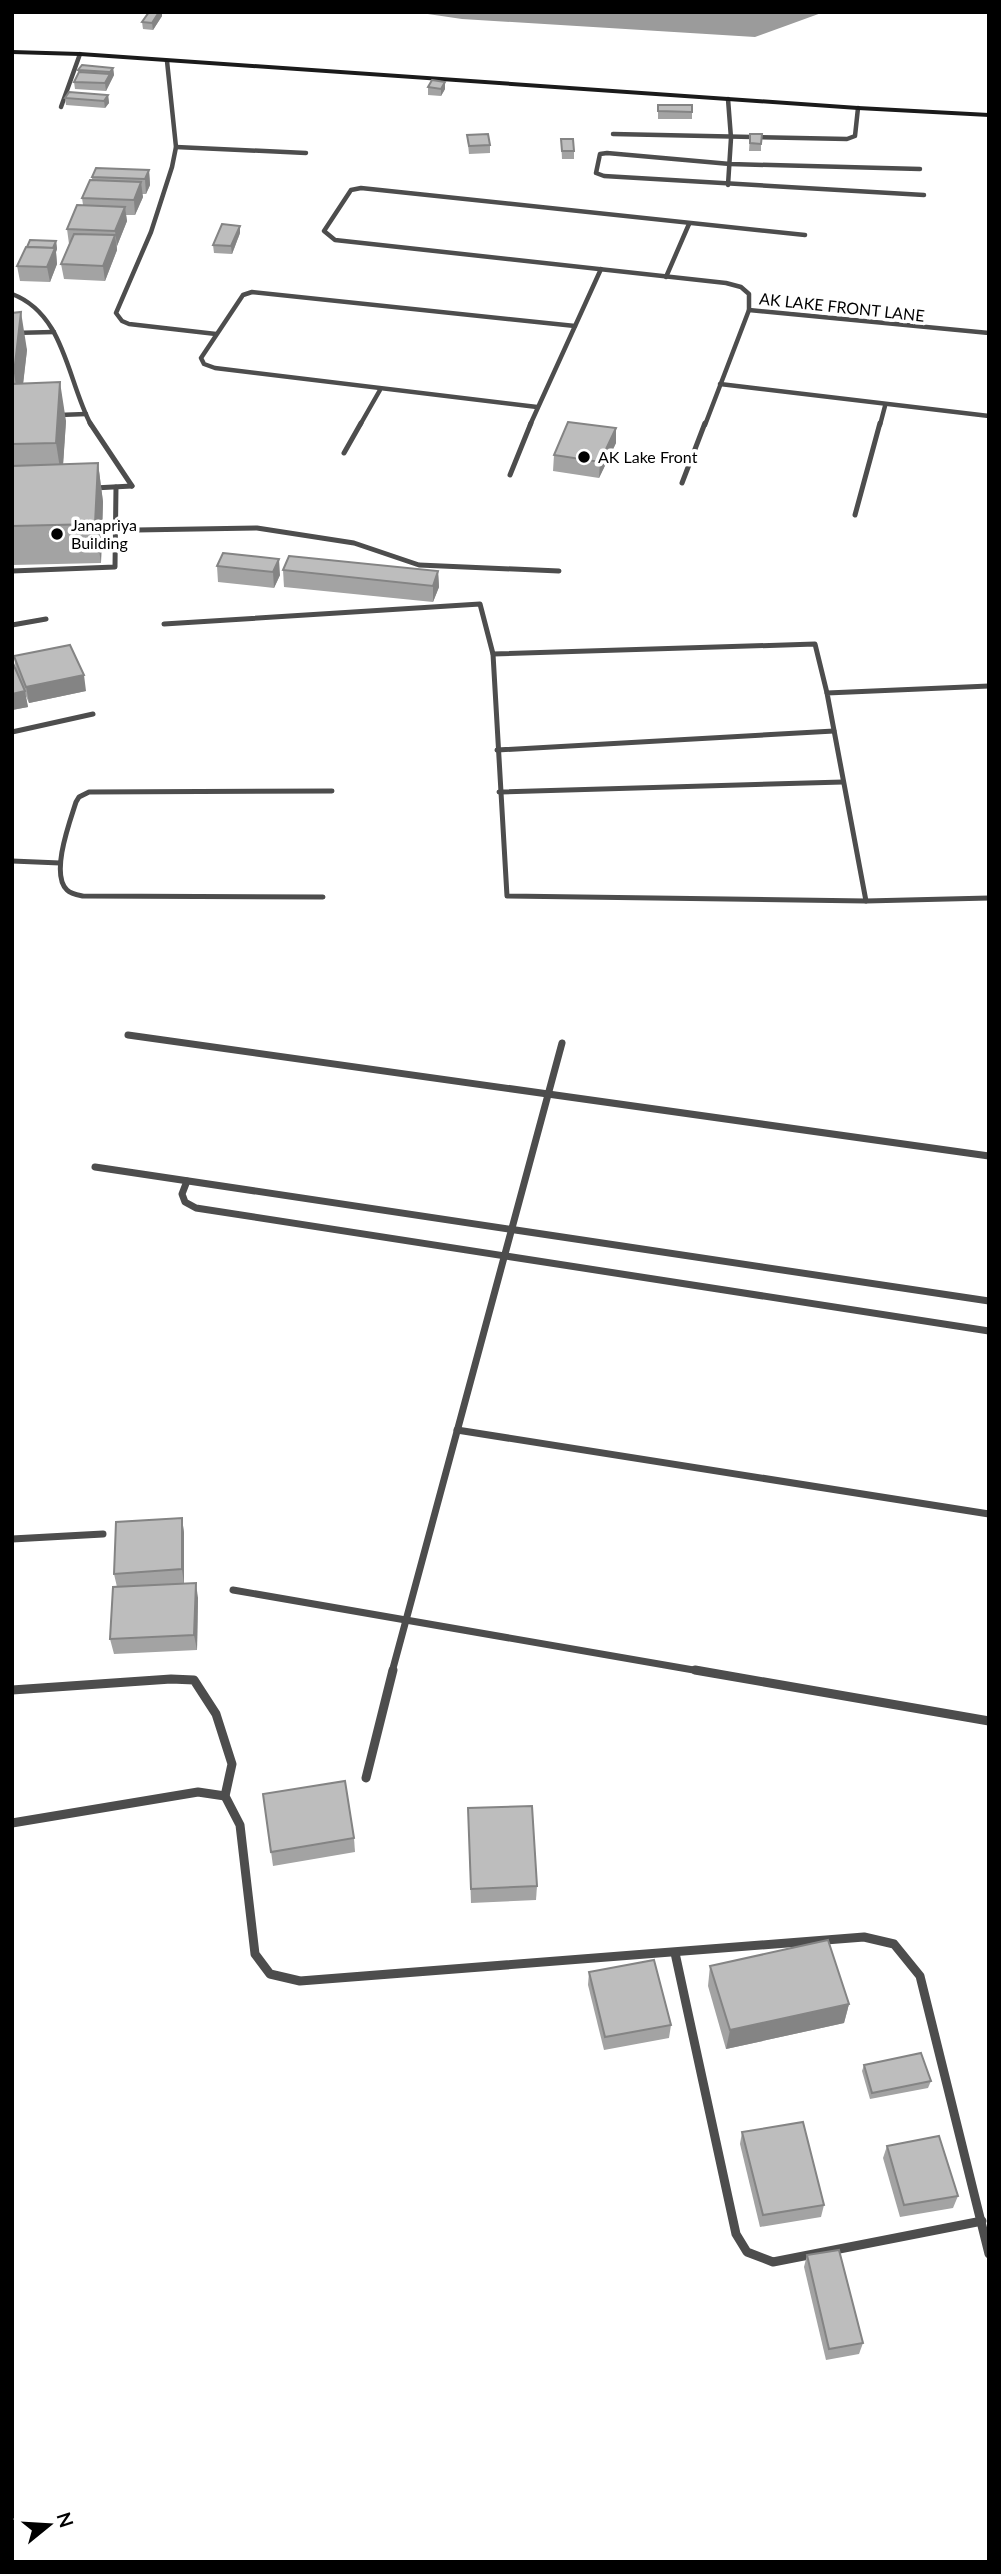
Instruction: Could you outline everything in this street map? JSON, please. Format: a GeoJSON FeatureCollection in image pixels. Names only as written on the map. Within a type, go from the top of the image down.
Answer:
{"type":"FeatureCollection","features":[{"type":"Feature","properties":{"kind":"street"},"geometry":{"type":"LineString","coordinates":[[12,52],[80,54],[989,115]]}},
{"type":"Feature","properties":{"kind":"street"},"geometry":{"type":"LineString","coordinates":[[61,107],[80,54]]}},
{"type":"Feature","properties":{"kind":"street"},"geometry":{"type":"LineString","coordinates":[[167,61],[176,147],[172,167],[151,232],[116,313],[122,321],[129,324],[216,334]]}},
{"type":"Feature","properties":{"kind":"street"},"geometry":{"type":"LineString","coordinates":[[727,99],[732,138],[728,185]]}},
{"type":"Feature","properties":{"kind":"street"},"geometry":{"type":"LineString","coordinates":[[613,134],[853,138],[858,108]]}},
{"type":"Feature","properties":{"kind":"street"},"geometry":{"type":"LineString","coordinates":[[176,147],[306,153]]}},
{"type":"Feature","properties":{"kind":"street"},"geometry":{"type":"LineString","coordinates":[[920,169],[730,164],[603,153],[600,154],[596,173],[604,176],[728,185],[924,195]]}},
{"type":"Feature","properties":{"kind":"street","name":"AK LAKE FRONT LANE"},"geometry":{"type":"LineString","coordinates":[[689,224],[361,188],[351,190],[324,231],[335,240],[741,287],[749,294],[749,310],[989,333]]}},
{"type":"Feature","properties":{"kind":"street"},"geometry":{"type":"LineString","coordinates":[[666,277],[689,224],[805,235]]}},
{"type":"Feature","properties":{"kind":"street"},"geometry":{"type":"LineString","coordinates":[[510,475],[537,407],[601,270]]}},
{"type":"Feature","properties":{"kind":"street"},"geometry":{"type":"LineString","coordinates":[[537,407],[215,368],[204,364],[201,358],[243,295],[264,291],[575,327]]}},
{"type":"Feature","properties":{"kind":"street"},"geometry":{"type":"LineString","coordinates":[[12,294],[31,301],[54,332],[86,414],[132,486],[90,488]]}},
{"type":"Feature","properties":{"kind":"street"},"geometry":{"type":"LineString","coordinates":[[682,483],[749,310]]}},
{"type":"Feature","properties":{"kind":"street"},"geometry":{"type":"LineString","coordinates":[[12,333],[54,332]]}},
{"type":"Feature","properties":{"kind":"street"},"geometry":{"type":"LineString","coordinates":[[720,384],[885,406],[989,416]]}},
{"type":"Feature","properties":{"kind":"street"},"geometry":{"type":"LineString","coordinates":[[344,453],[380,390]]}},
{"type":"Feature","properties":{"kind":"street"},"geometry":{"type":"LineString","coordinates":[[855,515],[885,406]]}},
{"type":"Feature","properties":{"kind":"street"},"geometry":{"type":"LineString","coordinates":[[49,415],[86,414]]}},
{"type":"Feature","properties":{"kind":"street"},"geometry":{"type":"LineString","coordinates":[[12,571],[115,567],[116,487]]}},
{"type":"Feature","properties":{"kind":"street"},"geometry":{"type":"LineString","coordinates":[[136,530],[257,528],[354,543],[419,565],[559,571]]}},
{"type":"Feature","properties":{"kind":"street"},"geometry":{"type":"LineString","coordinates":[[164,624],[480,604],[493,654],[507,896],[866,901],[989,898]]}},
{"type":"Feature","properties":{"kind":"street"},"geometry":{"type":"LineString","coordinates":[[12,625],[46,619]]}},
{"type":"Feature","properties":{"kind":"street"},"geometry":{"type":"LineString","coordinates":[[493,654],[815,644],[827,693],[866,901]]}},
{"type":"Feature","properties":{"kind":"street"},"geometry":{"type":"LineString","coordinates":[[827,693],[989,686]]}},
{"type":"Feature","properties":{"kind":"street"},"geometry":{"type":"LineString","coordinates":[[12,732],[93,714]]}},
{"type":"Feature","properties":{"kind":"street"},"geometry":{"type":"LineString","coordinates":[[497,750],[834,731]]}},
{"type":"Feature","properties":{"kind":"street"},"geometry":{"type":"LineString","coordinates":[[499,792],[844,782]]}},
{"type":"Feature","properties":{"kind":"street"},"geometry":{"type":"LineString","coordinates":[[323,897],[83,896],[68,891],[62,881],[60,863],[76,802],[79,797],[89,792],[332,791]]}},
{"type":"Feature","properties":{"kind":"street"},"geometry":{"type":"LineString","coordinates":[[12,861],[60,863]]}},
{"type":"Feature","properties":{"kind":"street"},"geometry":{"type":"LineString","coordinates":[[128,1034],[989,1156]]}},
{"type":"Feature","properties":{"kind":"street"},"geometry":{"type":"LineString","coordinates":[[366,1778],[405,1620],[562,1043]]}},
{"type":"Feature","properties":{"kind":"street"},"geometry":{"type":"LineString","coordinates":[[95,1167],[989,1301]]}},
{"type":"Feature","properties":{"kind":"street"},"geometry":{"type":"LineString","coordinates":[[187,1181],[182,1194],[185,1202],[196,1208],[989,1331]]}},
{"type":"Feature","properties":{"kind":"street"},"geometry":{"type":"LineString","coordinates":[[457,1430],[989,1514]]}},
{"type":"Feature","properties":{"kind":"street"},"geometry":{"type":"LineString","coordinates":[[12,1539],[103,1534]]}},
{"type":"Feature","properties":{"kind":"street"},"geometry":{"type":"LineString","coordinates":[[233,1590],[989,1721]]}},
{"type":"Feature","properties":{"kind":"street"},"geometry":{"type":"LineString","coordinates":[[12,1690],[171,1679],[194,1680],[216,1714],[232,1764],[225,1796],[240,1825],[255,1954],[270,1974],[300,1981],[864,1937],[894,1944],[920,1976],[989,2254]]}},
{"type":"Feature","properties":{"kind":"street"},"geometry":{"type":"LineString","coordinates":[[12,1823],[198,1792],[225,1796]]}},
{"type":"Feature","properties":{"kind":"street"},"geometry":{"type":"LineString","coordinates":[[675,1953],[736,2234],[747,2252],[774,2262],[982,2221]]}},
{"type":"Feature","properties":{"kind":"shaded area"},"geometry":{"type":"Polygon","coordinates":[[[414,12],[824,12],[755,37],[462,19],[414,12]]]}},
{"type":"Feature","properties":{"kind":"building"},"geometry":{"type":"Polygon","coordinates":[[[149,12],[159,12],[152,23],[142,22],[149,12]]]}},
{"type":"Feature","properties":{"kind":"building"},"geometry":{"type":"Polygon","coordinates":[[[82,65],[113,68],[110,72],[78,70],[82,65]]]}},
{"type":"Feature","properties":{"kind":"building"},"geometry":{"type":"Polygon","coordinates":[[[79,72],[110,74],[105,83],[74,82],[79,72]]]}},
{"type":"Feature","properties":{"kind":"building"},"geometry":{"type":"Polygon","coordinates":[[[432,80],[445,82],[441,89],[428,87],[432,80]]]}},
{"type":"Feature","properties":{"kind":"building"},"geometry":{"type":"Polygon","coordinates":[[[69,92],[108,95],[104,101],[65,98],[69,92]]]}},
{"type":"Feature","properties":{"kind":"building"},"geometry":{"type":"Polygon","coordinates":[[[658,105],[692,105],[692,112],[658,111],[658,105]]]}},
{"type":"Feature","properties":{"kind":"building"},"geometry":{"type":"Polygon","coordinates":[[[488,134],[490,145],[469,146],[467,135],[488,134]]]}},
{"type":"Feature","properties":{"kind":"building"},"geometry":{"type":"Polygon","coordinates":[[[750,134],[762,134],[761,144],[750,143],[750,134]]]}},
{"type":"Feature","properties":{"kind":"building"},"geometry":{"type":"Polygon","coordinates":[[[561,139],[573,139],[574,151],[562,151],[561,139]]]}},
{"type":"Feature","properties":{"kind":"building"},"geometry":{"type":"Polygon","coordinates":[[[96,168],[149,170],[145,179],[92,177],[96,168]]]}},
{"type":"Feature","properties":{"kind":"building"},"geometry":{"type":"Polygon","coordinates":[[[90,180],[141,182],[134,200],[82,198],[90,180]]]}},
{"type":"Feature","properties":{"kind":"building"},"geometry":{"type":"Polygon","coordinates":[[[77,205],[125,207],[115,231],[67,229],[77,205]]]}},
{"type":"Feature","properties":{"kind":"building"},"geometry":{"type":"Polygon","coordinates":[[[222,224],[240,226],[231,246],[213,245],[222,224]]]}},
{"type":"Feature","properties":{"kind":"building"},"geometry":{"type":"Polygon","coordinates":[[[74,234],[115,235],[103,266],[61,264],[74,234]]]}},
{"type":"Feature","properties":{"kind":"building"},"geometry":{"type":"Polygon","coordinates":[[[30,240],[56,241],[53,248],[27,247],[30,240]]]}},
{"type":"Feature","properties":{"kind":"building"},"geometry":{"type":"Polygon","coordinates":[[[26,247],[55,248],[47,267],[17,266],[26,247]]]}},
{"type":"Feature","properties":{"kind":"building"},"geometry":{"type":"Polygon","coordinates":[[[21,312],[14,373],[12,373],[12,313],[21,312]]]}},
{"type":"Feature","properties":{"kind":"building"},"geometry":{"type":"Polygon","coordinates":[[[60,382],[56,443],[12,444],[12,384],[60,382]]]}},
{"type":"Feature","properties":{"kind":"building"},"geometry":{"type":"Polygon","coordinates":[[[568,422],[616,428],[600,462],[554,455],[568,422]]]}},
{"type":"Feature","properties":{"kind":"building"},"geometry":{"type":"Polygon","coordinates":[[[98,463],[95,524],[12,526],[12,466],[98,463]]]}},
{"type":"Feature","properties":{"kind":"building"},"geometry":{"type":"Polygon","coordinates":[[[223,553],[279,559],[273,572],[217,566],[223,553]]]}},
{"type":"Feature","properties":{"kind":"building"},"geometry":{"type":"Polygon","coordinates":[[[289,556],[438,571],[433,586],[283,570],[289,556]]]}},
{"type":"Feature","properties":{"kind":"building"},"geometry":{"type":"Polygon","coordinates":[[[70,645],[84,675],[26,687],[14,656],[70,645]]]}},
{"type":"Feature","properties":{"kind":"building"},"geometry":{"type":"Polygon","coordinates":[[[12,661],[25,691],[12,694],[12,661]]]}},
{"type":"Feature","properties":{"kind":"building"},"geometry":{"type":"Polygon","coordinates":[[[182,1518],[182,1569],[114,1574],[116,1522],[182,1518]]]}},
{"type":"Feature","properties":{"kind":"building"},"geometry":{"type":"Polygon","coordinates":[[[196,1583],[194,1635],[110,1639],[113,1587],[196,1583]]]}},
{"type":"Feature","properties":{"kind":"building"},"geometry":{"type":"Polygon","coordinates":[[[345,1781],[354,1838],[271,1852],[263,1794],[345,1781]]]}},
{"type":"Feature","properties":{"kind":"building"},"geometry":{"type":"Polygon","coordinates":[[[532,1806],[537,1886],[471,1889],[468,1808],[532,1806]]]}},
{"type":"Feature","properties":{"kind":"building"},"geometry":{"type":"Polygon","coordinates":[[[828,1940],[849,2004],[730,2030],[710,1966],[828,1940]]]}},
{"type":"Feature","properties":{"kind":"building"},"geometry":{"type":"Polygon","coordinates":[[[654,1960],[671,2025],[605,2037],[589,1972],[654,1960]]]}},
{"type":"Feature","properties":{"kind":"building"},"geometry":{"type":"Polygon","coordinates":[[[921,2053],[931,2081],[872,2093],[864,2065],[921,2053]]]}},
{"type":"Feature","properties":{"kind":"building"},"geometry":{"type":"Polygon","coordinates":[[[803,2122],[824,2205],[763,2215],[742,2132],[803,2122]]]}},
{"type":"Feature","properties":{"kind":"building"},"geometry":{"type":"Polygon","coordinates":[[[939,2136],[958,2196],[904,2205],[887,2146],[939,2136]]]}},
{"type":"Feature","properties":{"kind":"building"},"geometry":{"type":"Polygon","coordinates":[[[839,2250],[863,2343],[829,2349],[807,2255],[839,2250]]]}},
{"type":"Feature","properties":{"kind":"place","name":"AK Lake Front"},"geometry":{"type":"Point","coordinates":[584,457]}},
{"type":"Feature","properties":{"kind":"place","name":"Janapriya Building"},"geometry":{"type":"Point","coordinates":[57,534]}}]}
